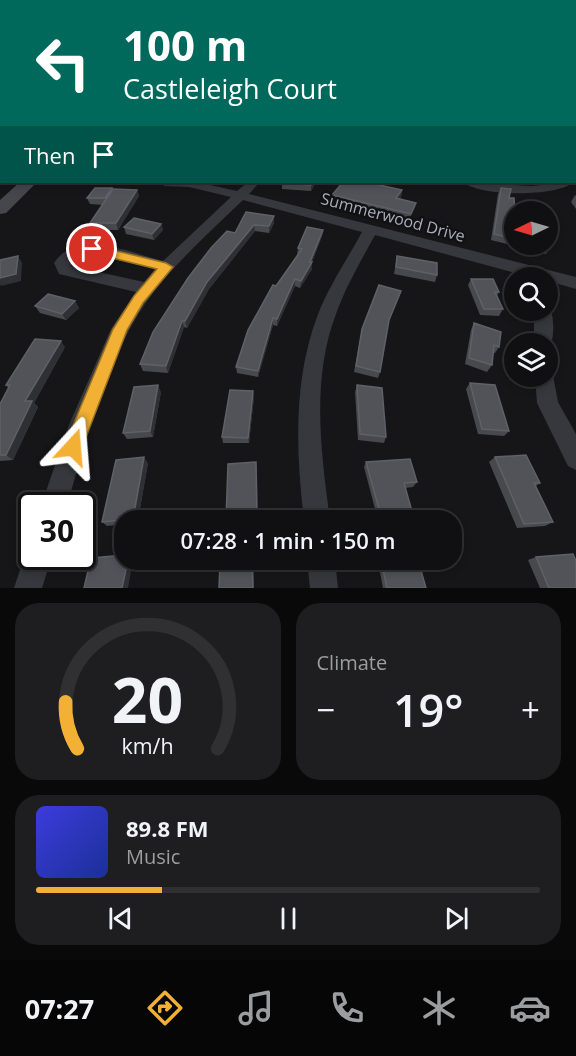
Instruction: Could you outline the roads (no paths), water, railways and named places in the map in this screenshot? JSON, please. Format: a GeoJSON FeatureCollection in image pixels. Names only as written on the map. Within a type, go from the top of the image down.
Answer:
{"type":"FeatureCollection","features":[{"type":"Feature","properties":{"kind":"main road"},"geometry":{"type":"LineString","coordinates":[[0,209],[28,183]]}},
{"type":"Feature","properties":{"kind":"street","name":"Summerwood Drive"},"geometry":{"type":"LineString","coordinates":[[189,183],[509,267]]}},
{"type":"Feature","properties":{"kind":"street"},"geometry":{"type":"LineString","coordinates":[[58,492],[79,427],[120,329],[166,267],[253,183]]}},
{"type":"Feature","properties":{"kind":"street"},"geometry":{"type":"LineString","coordinates":[[475,183],[520,191],[545,190],[566,183]]}},
{"type":"Feature","properties":{"kind":"street"},"geometry":{"type":"LineString","coordinates":[[316,510],[308,446],[310,382],[327,315],[371,230]]}},
{"type":"Feature","properties":{"kind":"street"},"geometry":{"type":"LineString","coordinates":[[148,289],[72,273],[64,270],[62,263],[72,252],[92,249],[166,267]]}},
{"type":"Feature","properties":{"kind":"street","name":"Summerwood Drive"},"geometry":{"type":"LineString","coordinates":[[558,279],[576,283]]}},
{"type":"Feature","properties":{"kind":"street"},"geometry":{"type":"LineString","coordinates":[[546,387],[548,403],[576,458]]}},
{"type":"Feature","properties":{"kind":"street"},"geometry":{"type":"LineString","coordinates":[[28,588],[34,570]]}},
{"type":"Feature","properties":{"kind":"street"},"geometry":{"type":"LineString","coordinates":[[322,570],[324,588]]}}]}
